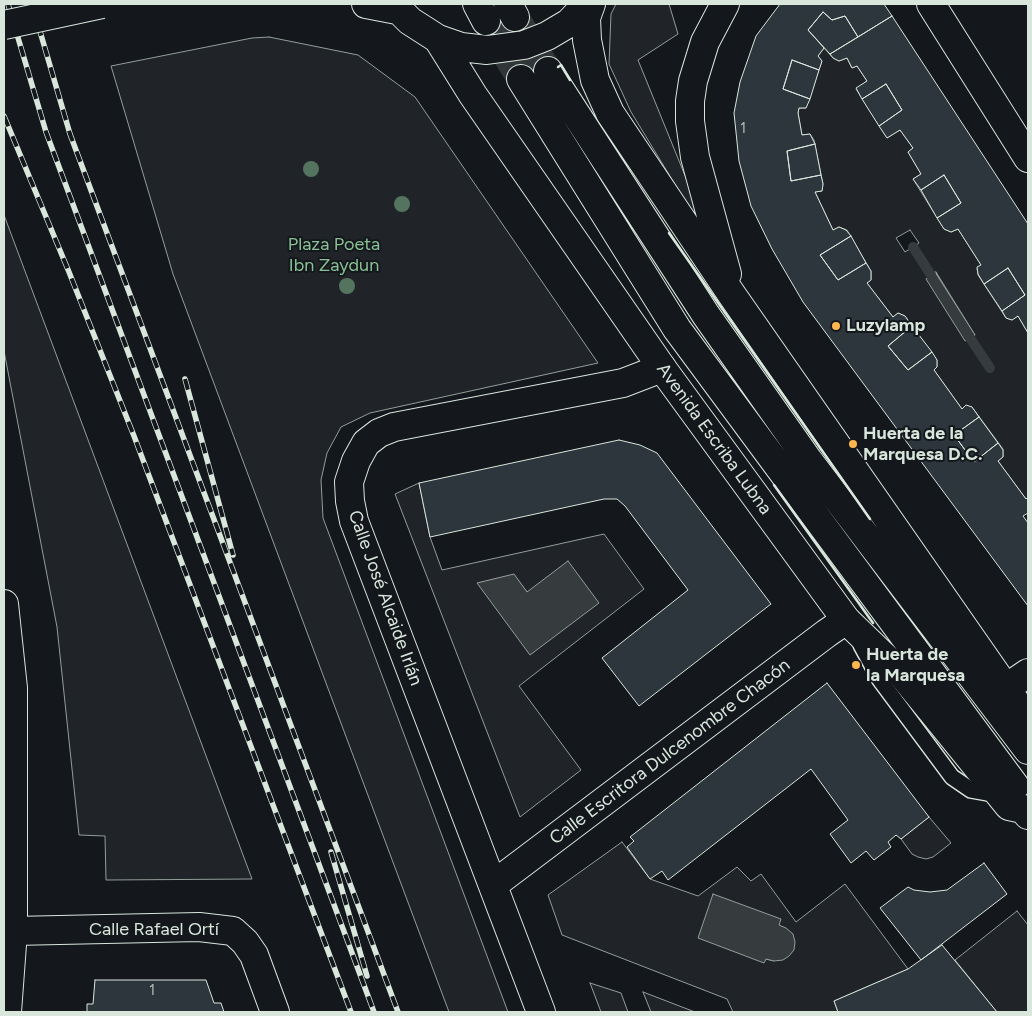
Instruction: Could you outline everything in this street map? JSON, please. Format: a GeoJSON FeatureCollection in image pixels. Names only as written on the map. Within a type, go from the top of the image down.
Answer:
{"type":"FeatureCollection","features":[{"type":"Feature","properties":{"kind":"main road"},"geometry":{"type":"LineString","coordinates":[[4,25],[102,4]]}},
{"type":"Feature","properties":{"kind":"main road"},"geometry":{"type":"LineString","coordinates":[[366,4],[395,7],[416,26],[438,39],[462,47],[487,50],[524,46],[542,39],[558,30],[589,4]]}},
{"type":"Feature","properties":{"kind":"main road"},"geometry":{"type":"LineString","coordinates":[[589,4],[586,18],[587,40],[595,80],[610,113],[732,295],[1028,720]]}},
{"type":"Feature","properties":{"kind":"main road"},"geometry":{"type":"LineString","coordinates":[[725,4],[705,42],[698,60],[690,101],[690,121],[695,157],[732,295]]}},
{"type":"Feature","properties":{"kind":"main road"},"geometry":{"type":"LineString","coordinates":[[932,4],[1028,158]]}},
{"type":"Feature","properties":{"kind":"main road","name":"Avenida Escriba Lubna"},"geometry":{"type":"LineString","coordinates":[[438,39],[473,95],[662,368],[846,620],[900,673],[1009,806],[1026,812]]}},
{"type":"Feature","properties":{"kind":"main road"},"geometry":{"type":"LineString","coordinates":[[548,70],[706,315],[808,460],[1028,750]]}},
{"type":"Feature","properties":{"kind":"main road","name":"Avenida Escriba Lubna"},"geometry":{"type":"LineString","coordinates":[[520,79],[677,329],[1023,796],[1026,812]]}},
{"type":"Feature","properties":{"kind":"main road","name":"Calle José Alcaide Irlán"},"geometry":{"type":"LineString","coordinates":[[541,1012],[354,521],[350,501],[350,482],[356,461],[366,443],[379,433],[394,427],[623,383],[662,368]]}},
{"type":"Feature","properties":{"kind":"main road"},"geometry":{"type":"LineString","coordinates":[[4,604],[13,688],[12,931],[7,1012]]}},
{"type":"Feature","properties":{"kind":"main road","name":"Calle Escritora Dulcenombre Chacón"},"geometry":{"type":"LineString","coordinates":[[493,885],[846,620]]}},
{"type":"Feature","properties":{"kind":"main road"},"geometry":{"type":"LineString","coordinates":[[1006,688],[1028,673]]}},
{"type":"Feature","properties":{"kind":"main road","name":"Calle Rafael Ortí"},"geometry":{"type":"LineString","coordinates":[[12,931],[199,928],[233,931],[245,942],[254,955],[276,1012]]}},
{"type":"Feature","properties":{"kind":"green space"},"geometry":{"type":"Polygon","coordinates":[[[616,4],[669,4],[678,34],[638,60],[699,210],[693,214],[631,112],[609,64],[611,14],[616,4]]]}},
{"type":"Feature","properties":{"kind":"green space","name":"Plaza Poeta Ibn Zaydun"},"geometry":{"type":"Polygon","coordinates":[[[269,37],[358,55],[415,97],[598,363],[370,413],[341,427],[327,453],[321,480],[323,518],[508,1012],[449,1012],[173,274],[111,66],[252,38],[269,37]]]}},
{"type":"Feature","properties":{"kind":"green space"},"geometry":{"type":"Polygon","coordinates":[[[824,48],[833,58],[839,61],[847,58],[852,68],[857,66],[867,81],[856,89],[887,138],[900,130],[913,148],[908,152],[921,174],[913,179],[944,229],[951,232],[958,229],[981,265],[977,268],[978,275],[1006,318],[1012,320],[1018,316],[1028,333],[1028,497],[1026,499],[998,461],[1003,457],[1003,449],[972,407],[962,409],[934,370],[937,367],[937,360],[905,316],[898,313],[893,317],[867,283],[871,280],[871,271],[847,230],[839,227],[833,230],[815,192],[822,191],[823,184],[814,140],[810,134],[802,135],[798,113],[799,108],[806,108],[822,61],[818,56],[824,48]],[[910,230],[896,238],[905,252],[919,243],[910,230]],[[936,272],[966,341],[975,335],[936,272]]]}},
{"type":"Feature","properties":{"kind":"green space"},"geometry":{"type":"Polygon","coordinates":[[[4,215],[252,879],[106,880],[105,836],[79,835],[57,627],[4,351],[4,215]]]}},
{"type":"Feature","properties":{"kind":"green space"},"geometry":{"type":"Polygon","coordinates":[[[419,483],[430,537],[442,570],[604,534],[644,589],[519,686],[581,770],[520,817],[395,494],[419,483]],[[514,575],[478,583],[527,592],[514,575]]]}},
{"type":"Feature","properties":{"kind":"green space"},"geometry":{"type":"Polygon","coordinates":[[[929,817],[951,843],[933,857],[926,859],[912,854],[901,839],[929,817]]]}},
{"type":"Feature","properties":{"kind":"green space"},"geometry":{"type":"Polygon","coordinates":[[[622,842],[650,879],[698,896],[737,867],[751,881],[761,874],[796,922],[845,884],[908,969],[834,1001],[838,1012],[733,1012],[727,999],[562,935],[548,895],[622,842]],[[713,895],[766,959],[774,961],[778,925],[713,895]]]}},
{"type":"Feature","properties":{"kind":"green space"},"geometry":{"type":"Polygon","coordinates":[[[1017,911],[1028,925],[1028,1012],[997,1012],[955,960],[1017,911]]]}},
{"type":"Feature","properties":{"kind":"green space"},"geometry":{"type":"Polygon","coordinates":[[[590,983],[621,993],[628,1012],[601,1012],[590,983]]]}},
{"type":"Feature","properties":{"kind":"green space"},"geometry":{"type":"Polygon","coordinates":[[[643,992],[695,1012],[651,1012],[643,992]]]}},
{"type":"Feature","properties":{"kind":"shaded area"},"geometry":{"type":"Polygon","coordinates":[[[935,272],[975,335],[965,341],[926,279],[935,272]]]}},
{"type":"Feature","properties":{"kind":"shaded area"},"geometry":{"type":"Polygon","coordinates":[[[568,561],[599,603],[530,655],[477,583],[514,574],[527,592],[568,561]]]}},
{"type":"Feature","properties":{"kind":"shaded area"},"geometry":{"type":"Polygon","coordinates":[[[713,894],[781,919],[779,925],[793,934],[794,950],[783,960],[774,961],[766,959],[764,963],[698,938],[713,894]]]}},
{"type":"Feature","properties":{"kind":"building"},"geometry":{"type":"Polygon","coordinates":[[[780,4],[884,4],[892,16],[858,37],[845,16],[832,20],[823,12],[808,30],[824,48],[818,56],[822,61],[819,70],[792,60],[783,89],[810,99],[806,108],[799,108],[798,113],[802,135],[810,134],[815,144],[787,151],[791,181],[821,175],[822,191],[815,192],[833,230],[839,227],[846,230],[851,236],[820,255],[838,280],[866,263],[871,271],[871,280],[867,283],[893,317],[898,313],[905,316],[912,326],[888,346],[908,370],[932,352],[937,360],[937,367],[934,370],[962,409],[966,405],[972,407],[979,417],[954,435],[974,462],[998,443],[1003,450],[1003,457],[998,461],[1026,499],[1028,497],[1028,513],[1023,516],[1028,523],[1028,606],[803,302],[772,249],[751,206],[739,161],[734,113],[740,82],[756,36],[780,4]]]}},
{"type":"Feature","properties":{"kind":"building"},"geometry":{"type":"Polygon","coordinates":[[[823,12],[832,20],[845,16],[858,37],[830,54],[808,30],[823,12]]]}},
{"type":"Feature","properties":{"kind":"building"},"geometry":{"type":"Polygon","coordinates":[[[892,16],[1028,224],[1028,333],[1018,316],[1012,320],[1006,318],[1002,311],[1025,295],[1008,268],[984,284],[978,274],[977,267],[981,265],[958,229],[951,232],[944,229],[937,218],[961,203],[944,175],[921,190],[913,179],[921,174],[908,152],[913,148],[900,130],[887,138],[879,126],[902,110],[886,84],[862,99],[856,88],[867,81],[857,66],[852,68],[847,58],[839,61],[830,54],[892,16]]]}},
{"type":"Feature","properties":{"kind":"building"},"geometry":{"type":"Polygon","coordinates":[[[792,60],[819,70],[810,99],[783,89],[792,60]]]}},
{"type":"Feature","properties":{"kind":"building"},"geometry":{"type":"Polygon","coordinates":[[[886,84],[902,110],[879,126],[862,99],[886,84]]]}},
{"type":"Feature","properties":{"kind":"building"},"geometry":{"type":"Polygon","coordinates":[[[815,144],[821,175],[791,181],[787,151],[815,144]]]}},
{"type":"Feature","properties":{"kind":"building"},"geometry":{"type":"Polygon","coordinates":[[[944,175],[961,203],[937,218],[921,190],[944,175]]]}},
{"type":"Feature","properties":{"kind":"building"},"geometry":{"type":"Polygon","coordinates":[[[851,236],[866,263],[838,280],[820,255],[851,236]]]}},
{"type":"Feature","properties":{"kind":"building"},"geometry":{"type":"Polygon","coordinates":[[[1008,268],[1025,295],[1002,311],[984,284],[1008,268]]]}},
{"type":"Feature","properties":{"kind":"building"},"geometry":{"type":"Polygon","coordinates":[[[912,326],[932,352],[908,370],[888,346],[912,326]]]}},
{"type":"Feature","properties":{"kind":"building"},"geometry":{"type":"Polygon","coordinates":[[[979,417],[998,443],[974,462],[954,435],[979,417]]]}},
{"type":"Feature","properties":{"kind":"building"},"geometry":{"type":"Polygon","coordinates":[[[619,440],[640,445],[657,453],[771,604],[639,706],[602,658],[688,590],[625,506],[617,499],[604,499],[430,537],[419,483],[619,440]]]}},
{"type":"Feature","properties":{"kind":"building"},"geometry":{"type":"Polygon","coordinates":[[[827,683],[929,817],[901,839],[896,835],[888,842],[891,847],[874,860],[866,851],[851,863],[830,834],[848,820],[811,769],[668,880],[662,871],[650,879],[627,847],[634,841],[630,837],[827,683]]]}},
{"type":"Feature","properties":{"kind":"building"},"geometry":{"type":"Polygon","coordinates":[[[984,863],[1007,894],[921,960],[880,908],[908,887],[914,890],[930,892],[947,890],[984,863]]]}},
{"type":"Feature","properties":{"kind":"building"},"geometry":{"type":"Polygon","coordinates":[[[942,945],[997,1012],[838,1012],[834,1001],[908,969],[942,945]]]}},
{"type":"Feature","properties":{"kind":"building"},"geometry":{"type":"Polygon","coordinates":[[[95,980],[206,980],[214,1003],[221,1003],[224,1012],[87,1012],[87,1004],[93,1004],[95,980]]]}},
{"type":"Feature","properties":{"kind":"waterway"},"geometry":{"type":"LineString","coordinates":[[913,247],[931,275]]}},
{"type":"Feature","properties":{"kind":"waterway"},"geometry":{"type":"LineString","coordinates":[[970,338],[990,368]]}},
{"type":"Feature","properties":{"kind":"tunnel"},"geometry":{"type":"LineString","coordinates":[[515,17],[548,71]]}},
{"type":"Feature","properties":{"kind":"tunnel"},"geometry":{"type":"LineString","coordinates":[[486,21],[521,79]]}},
{"type":"Feature","properties":{"kind":"railway"},"geometry":{"type":"LineString","coordinates":[[8,4],[46,132],[374,1012]]}},
{"type":"Feature","properties":{"kind":"railway"},"geometry":{"type":"LineString","coordinates":[[32,4],[70,134],[398,1012]]}},
{"type":"Feature","properties":{"kind":"railway"},"geometry":{"type":"LineString","coordinates":[[4,116],[69,272],[134,436],[351,1012]]}},
{"type":"Feature","properties":{"kind":"railway"},"geometry":{"type":"LineString","coordinates":[[185,379],[233,555]]}},
{"type":"Feature","properties":{"kind":"railway"},"geometry":{"type":"LineString","coordinates":[[331,852],[367,976]]}},
{"type":"Feature","properties":{"kind":"wall"},"geometry":{"type":"LineString","coordinates":[[558,67],[561,65],[570,80]]}},
{"type":"Feature","properties":{"kind":"wall"},"geometry":{"type":"LineString","coordinates":[[669,233],[870,519]]}},
{"type":"Feature","properties":{"kind":"wall"},"geometry":{"type":"LineString","coordinates":[[774,485],[873,623]]}},
{"type":"Feature","properties":{"kind":"place","name":"Luzylamp"},"geometry":{"type":"Point","coordinates":[836,326]}},
{"type":"Feature","properties":{"kind":"place","name":"Huerta de la Marquesa D.C."},"geometry":{"type":"Point","coordinates":[853,444]}},
{"type":"Feature","properties":{"kind":"place","name":"Huerta de la Marquesa"},"geometry":{"type":"Point","coordinates":[856,665]}}]}
